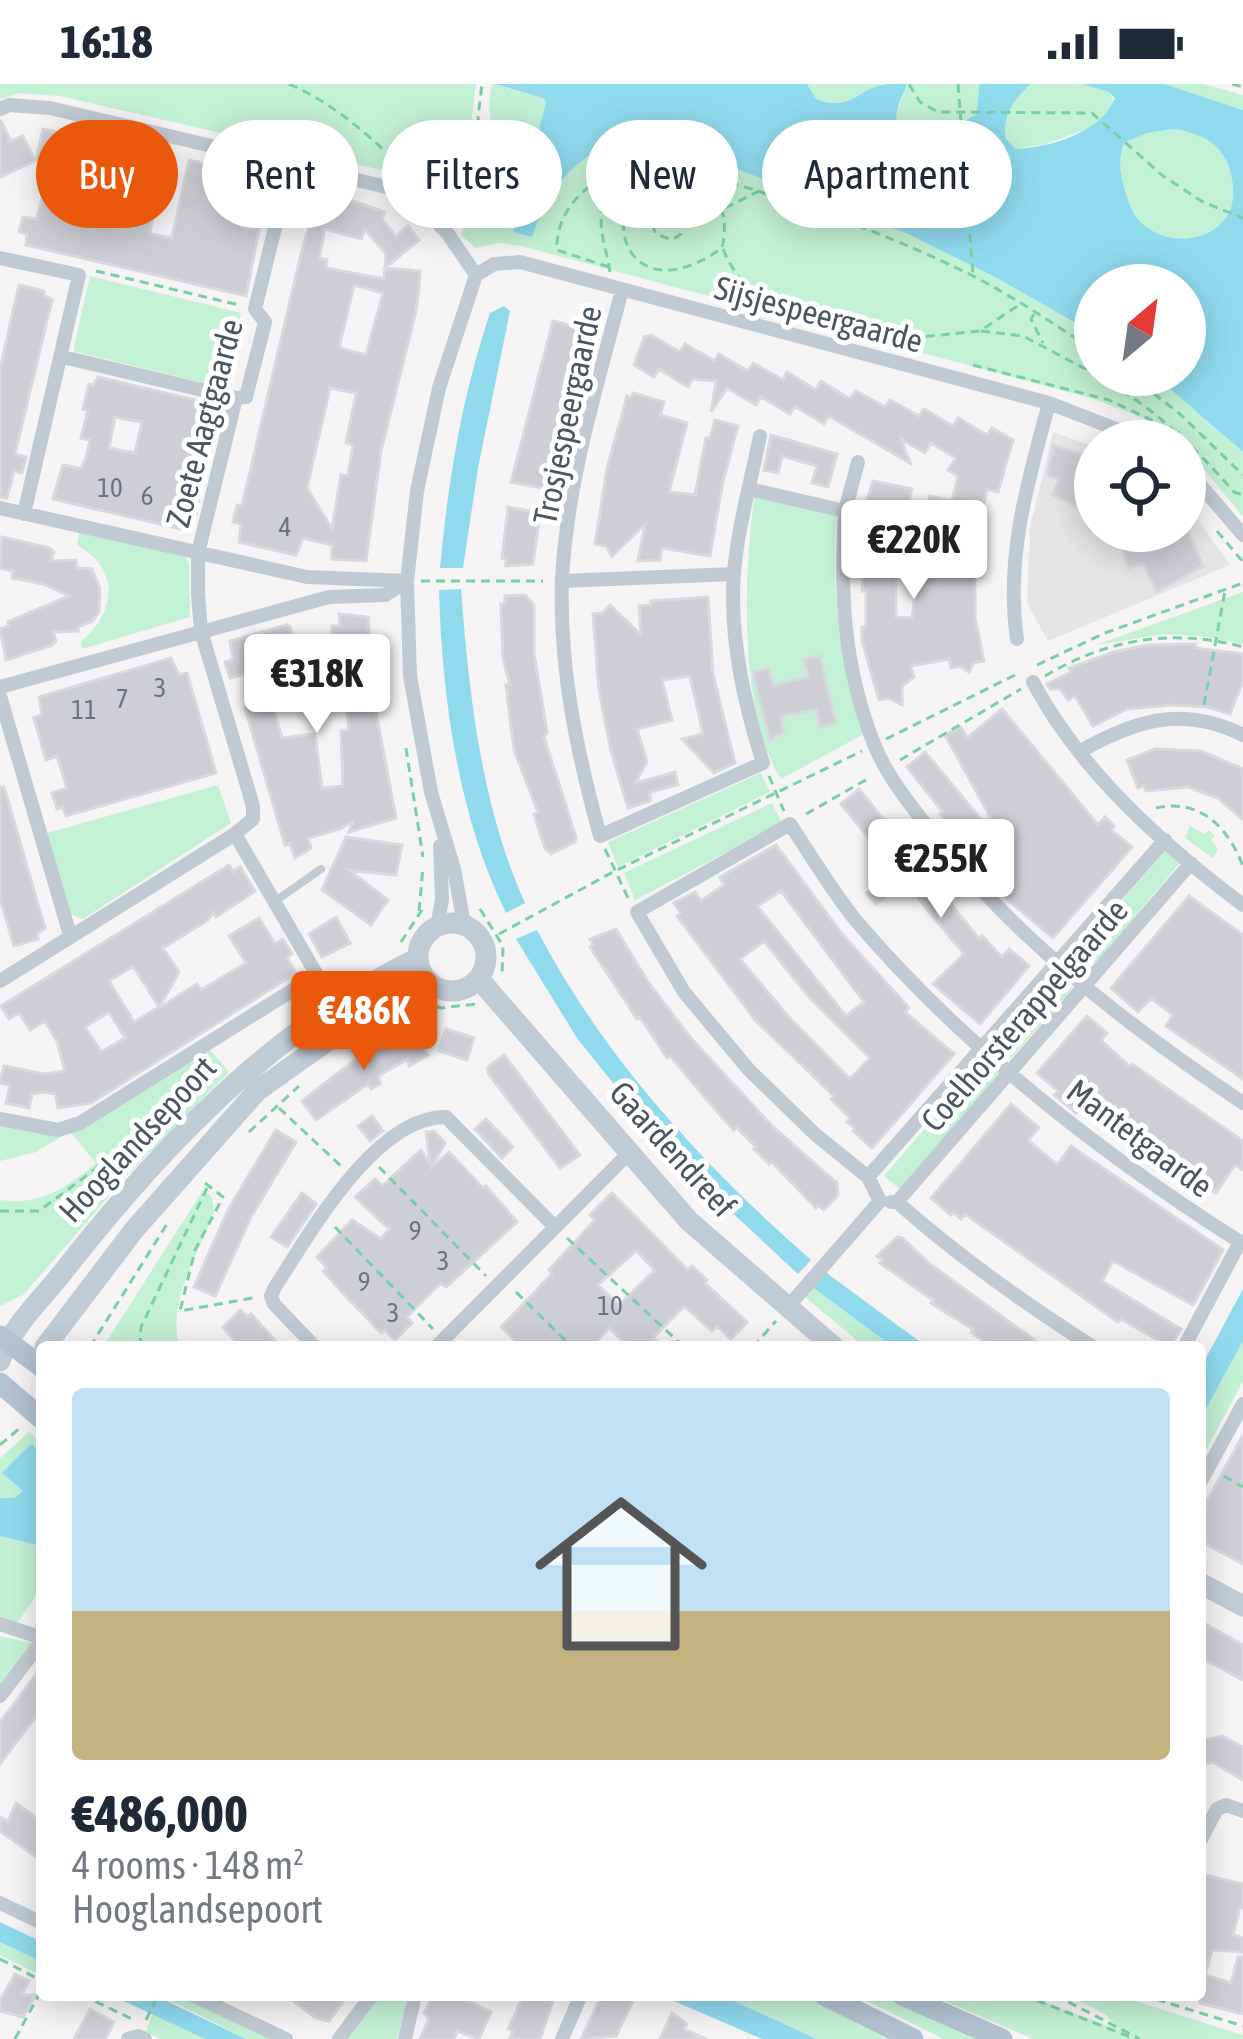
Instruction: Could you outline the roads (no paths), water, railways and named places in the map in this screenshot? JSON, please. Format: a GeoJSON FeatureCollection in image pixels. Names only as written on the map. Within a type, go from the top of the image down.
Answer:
{"type":"FeatureCollection","features":[{"type":"Feature","properties":{"kind":"main road"},"geometry":{"type":"LineString","coordinates":[[2,1346],[36,1355]]}},
{"type":"Feature","properties":{"kind":"main road"},"geometry":{"type":"LineString","coordinates":[[0,1379],[36,1413]]}},
{"type":"Feature","properties":{"kind":"main road"},"geometry":{"type":"LineString","coordinates":[[836,2001],[913,2039]]}},
{"type":"Feature","properties":{"kind":"main road"},"geometry":{"type":"LineString","coordinates":[[916,2001],[1002,2039]]}},
{"type":"Feature","properties":{"kind":"street"},"geometry":{"type":"LineString","coordinates":[[0,110],[9,105],[50,108],[202,143]]}},
{"type":"Feature","properties":{"kind":"street"},"geometry":{"type":"LineString","coordinates":[[358,180],[408,192],[451,231],[476,275],[439,388],[417,491],[407,581],[410,676],[439,829],[454,869],[450,900],[486,950],[486,986],[448,991],[411,972],[428,919],[450,900]]}},
{"type":"Feature","properties":{"kind":"street","name":"Zoete Aagtgaarde"},"geometry":{"type":"LineString","coordinates":[[235,834],[253,819],[253,806],[201,631],[198,553],[236,398],[246,397],[265,322],[255,309],[275,228]]}},
{"type":"Feature","properties":{"kind":"street"},"geometry":{"type":"LineString","coordinates":[[0,257],[79,275],[24,514]]}},
{"type":"Feature","properties":{"kind":"street","name":"Sijsjespeergaarde"},"geometry":{"type":"LineString","coordinates":[[476,275],[494,264],[520,262],[1049,403],[1093,420]]}},
{"type":"Feature","properties":{"kind":"street","name":"Trosjespeergaarde"},"geometry":{"type":"LineString","coordinates":[[616,288],[569,509],[562,581],[563,651],[578,753],[600,836],[763,763],[737,652],[734,574]]}},
{"type":"Feature","properties":{"kind":"street"},"geometry":{"type":"LineString","coordinates":[[63,357],[236,398]]}},
{"type":"Feature","properties":{"kind":"street"},"geometry":{"type":"LineString","coordinates":[[1017,639],[1012,603],[1018,517],[1049,403]]}},
{"type":"Feature","properties":{"kind":"street"},"geometry":{"type":"LineString","coordinates":[[562,581],[734,574],[760,436]]}},
{"type":"Feature","properties":{"kind":"street"},"geometry":{"type":"LineString","coordinates":[[857,462],[845,511],[840,589],[847,646],[874,745],[886,768],[956,862],[1058,963],[1150,1040],[1243,1103]]}},
{"type":"Feature","properties":{"kind":"street"},"geometry":{"type":"LineString","coordinates":[[749,489],[845,511]]}},
{"type":"Feature","properties":{"kind":"street"},"geometry":{"type":"LineString","coordinates":[[1206,492],[1243,535]]}},
{"type":"Feature","properties":{"kind":"street"},"geometry":{"type":"LineString","coordinates":[[0,508],[307,577],[407,581]]}},
{"type":"Feature","properties":{"kind":"street"},"geometry":{"type":"LineString","coordinates":[[70,934],[0,692],[329,597],[385,595],[407,581]]}},
{"type":"Feature","properties":{"kind":"street"},"geometry":{"type":"LineString","coordinates":[[1033,682],[1079,752],[1165,840],[1243,905]]}},
{"type":"Feature","properties":{"kind":"street"},"geometry":{"type":"LineString","coordinates":[[1079,752],[1122,728],[1172,718],[1202,720],[1243,735]]}},
{"type":"Feature","properties":{"kind":"street","name":"Mantetgaarde"},"geometry":{"type":"LineString","coordinates":[[868,1177],[749,1070],[684,992],[637,912],[790,824],[856,921],[982,1048],[1079,1132],[1240,1242],[1187,1341]]}},
{"type":"Feature","properties":{"kind":"street"},"geometry":{"type":"LineString","coordinates":[[0,981],[235,834],[317,975],[80,1123],[58,1130],[0,1119]]}},
{"type":"Feature","properties":{"kind":"street","name":"Coelhorsterappelgaarde"},"geometry":{"type":"LineString","coordinates":[[868,1177],[1165,840]]}},
{"type":"Feature","properties":{"kind":"street","name":"Coelhorsterappelgaarde"},"geometry":{"type":"LineString","coordinates":[[897,1202],[1191,863]]}},
{"type":"Feature","properties":{"kind":"street"},"geometry":{"type":"LineString","coordinates":[[428,919],[464,924]]}},
{"type":"Feature","properties":{"kind":"street","name":"Hooglandsepoort"},"geometry":{"type":"LineString","coordinates":[[52,1341],[134,1230],[257,1091],[411,972]]}},
{"type":"Feature","properties":{"kind":"street","name":"Hooglandsepoort"},"geometry":{"type":"LineString","coordinates":[[2,1346],[112,1214],[240,1075],[321,1013],[411,972]]}},
{"type":"Feature","properties":{"kind":"street","name":"Gaardendreef"},"geometry":{"type":"LineString","coordinates":[[486,986],[688,1221],[826,1341]]}},
{"type":"Feature","properties":{"kind":"street"},"geometry":{"type":"LineString","coordinates":[[310,1341],[271,1296],[352,1176],[411,1124],[446,1117],[553,1226]]}},
{"type":"Feature","properties":{"kind":"street"},"geometry":{"type":"LineString","coordinates":[[442,1341],[628,1154]]}},
{"type":"Feature","properties":{"kind":"street"},"geometry":{"type":"LineString","coordinates":[[868,1177],[880,1201]]}},
{"type":"Feature","properties":{"kind":"street"},"geometry":{"type":"LineString","coordinates":[[880,1201],[897,1202],[946,1245],[1084,1341]]}},
{"type":"Feature","properties":{"kind":"street"},"geometry":{"type":"LineString","coordinates":[[786,1309],[880,1201]]}},
{"type":"Feature","properties":{"kind":"street","name":"Hooglandsepoort"},"geometry":{"type":"LineString","coordinates":[[0,1379],[36,1359]]}},
{"type":"Feature","properties":{"kind":"street"},"geometry":{"type":"LineString","coordinates":[[1206,1472],[1243,1404]]}},
{"type":"Feature","properties":{"kind":"street"},"geometry":{"type":"LineString","coordinates":[[1206,1586],[1243,1606]]}},
{"type":"Feature","properties":{"kind":"street"},"geometry":{"type":"LineString","coordinates":[[0,1624],[36,1638]]}},
{"type":"Feature","properties":{"kind":"street"},"geometry":{"type":"LineString","coordinates":[[0,1696],[36,1648]]}},
{"type":"Feature","properties":{"kind":"street"},"geometry":{"type":"LineString","coordinates":[[1206,1830],[1217,1810],[1226,1805],[1243,1811]]}},
{"type":"Feature","properties":{"kind":"street"},"geometry":{"type":"LineString","coordinates":[[0,1903],[36,1916]]}},
{"type":"Feature","properties":{"kind":"street"},"geometry":{"type":"LineString","coordinates":[[205,2001],[286,2039]]}},
{"type":"Feature","properties":{"kind":"street"},"geometry":{"type":"LineString","coordinates":[[339,2039],[367,2001]]}},
{"type":"Feature","properties":{"kind":"street"},"geometry":{"type":"LineString","coordinates":[[405,2039],[414,2001]]}},
{"type":"Feature","properties":{"kind":"street"},"geometry":{"type":"LineString","coordinates":[[562,2039],[578,2001]]}},
{"type":"Feature","properties":{"kind":"lane"},"geometry":{"type":"LineString","coordinates":[[273,902],[321,869]]}},
{"type":"Feature","properties":{"kind":"water"},"geometry":{"type":"Polygon","coordinates":[[[494,84],[807,84],[816,99],[838,103],[876,86],[907,84],[897,120],[762,120],[762,179],[738,169],[738,120],[586,120],[586,159],[562,180],[562,120],[541,120],[546,102],[494,84]]]}},
{"type":"Feature","properties":{"kind":"water"},"geometry":{"type":"Polygon","coordinates":[[[979,84],[1031,84],[1007,120],[967,120],[977,114],[979,84]]]}},
{"type":"Feature","properties":{"kind":"water"},"geometry":{"type":"Polygon","coordinates":[[[1082,84],[1165,84],[1243,110],[1243,452],[1178,396],[1206,396],[1206,264],[1074,264],[1074,322],[892,228],[1012,228],[1012,145],[1016,149],[1060,141],[1099,120],[1115,98],[1082,84]],[[1174,129],[1125,142],[1121,173],[1125,190],[1137,218],[1148,228],[1161,235],[1191,238],[1218,227],[1228,215],[1233,198],[1231,175],[1223,154],[1208,140],[1174,129]]]}},
{"type":"Feature","properties":{"kind":"water"},"geometry":{"type":"Polygon","coordinates":[[[514,228],[536,228],[532,237],[513,232],[514,228]]]}},
{"type":"Feature","properties":{"kind":"water"},"geometry":{"type":"Polygon","coordinates":[[[504,306],[510,311],[463,568],[440,568],[464,407],[490,313],[504,306]]]}},
{"type":"Feature","properties":{"kind":"water"},"geometry":{"type":"Polygon","coordinates":[[[461,589],[473,709],[488,789],[525,903],[506,913],[464,796],[449,714],[439,590],[461,589]]]}},
{"type":"Feature","properties":{"kind":"water"},"geometry":{"type":"Polygon","coordinates":[[[537,930],[563,977],[624,1065],[732,1187],[811,1260],[798,1274],[710,1192],[577,1038],[516,939],[537,930]]]}},
{"type":"Feature","properties":{"kind":"water"},"geometry":{"type":"Polygon","coordinates":[[[824,1271],[919,1341],[885,1341],[811,1286],[824,1271]]]}},
{"type":"Feature","properties":{"kind":"water"},"geometry":{"type":"Polygon","coordinates":[[[1243,1289],[1243,1341],[1206,1409],[1206,1358],[1243,1289]]]}},
{"type":"Feature","properties":{"kind":"water"},"geometry":{"type":"Polygon","coordinates":[[[31,1444],[36,1448],[36,1545],[0,1536],[0,1498],[14,1498],[23,1491],[2,1473],[31,1444]]]}},
{"type":"Feature","properties":{"kind":"water"},"geometry":{"type":"Polygon","coordinates":[[[0,1922],[36,1939],[36,1959],[0,1942],[0,1922]]]}},
{"type":"Feature","properties":{"kind":"water"},"geometry":{"type":"Polygon","coordinates":[[[124,2001],[167,2001],[246,2039],[205,2039],[124,2001]]]}},
{"type":"Feature","properties":{"kind":"water"},"geometry":{"type":"Polygon","coordinates":[[[674,2001],[734,2001],[817,2039],[762,2039],[674,2001]]]}}]}
